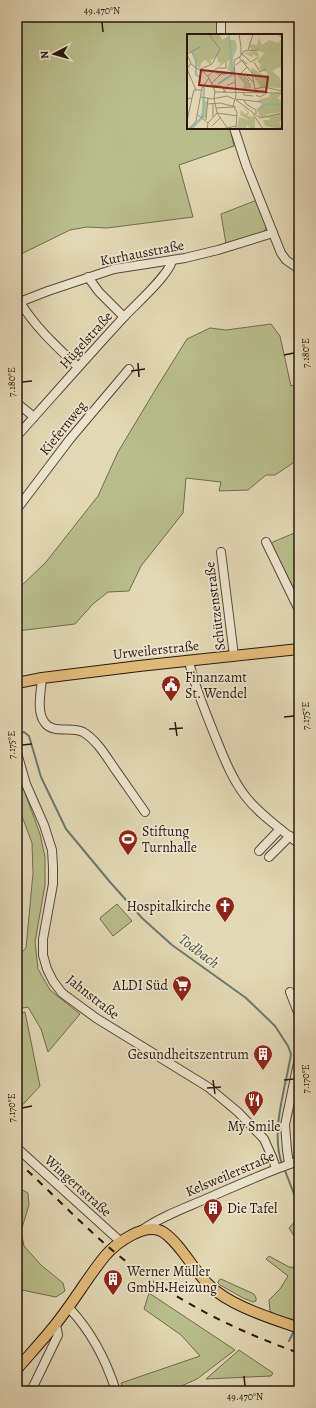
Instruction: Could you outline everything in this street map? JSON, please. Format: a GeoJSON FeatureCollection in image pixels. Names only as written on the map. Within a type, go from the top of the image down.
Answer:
{"type":"FeatureCollection","features":[{"type":"Feature","properties":{"kind":"main road","name":"Urweilerstraße"},"geometry":{"type":"LineString","coordinates":[[17,683],[42,678],[139,666],[299,649]]}},
{"type":"Feature","properties":{"kind":"main road"},"geometry":{"type":"LineString","coordinates":[[142,1230],[150,1229],[163,1233],[177,1246],[208,1285],[219,1294],[258,1313],[299,1328]]}},
{"type":"Feature","properties":{"kind":"main road","name":"Kelsweilerstraße"},"geometry":{"type":"LineString","coordinates":[[17,1369],[56,1325],[106,1256],[121,1242],[142,1230]]}},
{"type":"Feature","properties":{"kind":"street"},"geometry":{"type":"LineString","coordinates":[[221,17],[221,34]]}},
{"type":"Feature","properties":{"kind":"street"},"geometry":{"type":"LineString","coordinates":[[234,129],[281,253],[286,260],[299,269]]}},
{"type":"Feature","properties":{"kind":"street","name":"Kurhausstraße"},"geometry":{"type":"LineString","coordinates":[[18,302],[114,269],[172,261],[218,250],[273,233]]}},
{"type":"Feature","properties":{"kind":"street","name":"Hügelstraße"},"geometry":{"type":"LineString","coordinates":[[17,436],[161,278],[167,271],[172,261]]}},
{"type":"Feature","properties":{"kind":"street"},"geometry":{"type":"LineString","coordinates":[[88,277],[96,288],[124,317]]}},
{"type":"Feature","properties":{"kind":"street"},"geometry":{"type":"LineString","coordinates":[[18,302],[54,345],[78,368]]}},
{"type":"Feature","properties":{"kind":"street","name":"Kiefernweg"},"geometry":{"type":"LineString","coordinates":[[18,504],[129,369]]}},
{"type":"Feature","properties":{"kind":"street"},"geometry":{"type":"LineString","coordinates":[[17,403],[34,417]]}},
{"type":"Feature","properties":{"kind":"street"},"geometry":{"type":"LineString","coordinates":[[266,542],[299,610]]}},
{"type":"Feature","properties":{"kind":"street","name":"Schützenstraße"},"geometry":{"type":"LineString","coordinates":[[222,552],[234,656]]}},
{"type":"Feature","properties":{"kind":"street"},"geometry":{"type":"LineString","coordinates":[[189,661],[203,707],[236,782],[246,797],[258,810],[299,844]]}},
{"type":"Feature","properties":{"kind":"street"},"geometry":{"type":"LineString","coordinates":[[42,678],[41,717],[46,725],[50,728],[70,729],[82,732],[90,738],[101,749],[145,812]]}},
{"type":"Feature","properties":{"kind":"street","name":"Jahnstraße"},"geometry":{"type":"LineString","coordinates":[[17,753],[26,784],[44,825],[52,850],[53,884],[43,939],[43,955],[47,969],[53,981],[62,993],[96,1018],[208,1087],[224,1099],[264,1139],[272,1157],[283,1166]]}},
{"type":"Feature","properties":{"kind":"street"},"geometry":{"type":"LineString","coordinates":[[259,851],[280,829]]}},
{"type":"Feature","properties":{"kind":"street"},"geometry":{"type":"LineString","coordinates":[[269,857],[290,836]]}},
{"type":"Feature","properties":{"kind":"street"},"geometry":{"type":"LineString","coordinates":[[290,992],[299,1015]]}},
{"type":"Feature","properties":{"kind":"street"},"geometry":{"type":"LineString","coordinates":[[283,1166],[285,1125],[299,1058]]}},
{"type":"Feature","properties":{"kind":"street","name":"Wingertstraße"},"geometry":{"type":"LineString","coordinates":[[17,1148],[121,1242]]}},
{"type":"Feature","properties":{"kind":"street","name":"Kelsweilerstraße"},"geometry":{"type":"LineString","coordinates":[[142,1230],[151,1223],[172,1213],[283,1166],[299,1161]]}},
{"type":"Feature","properties":{"kind":"street"},"geometry":{"type":"LineString","coordinates":[[160,1231],[172,1213]]}},
{"type":"Feature","properties":{"kind":"street"},"geometry":{"type":"LineString","coordinates":[[69,1308],[81,1321],[93,1339],[111,1375],[116,1391]]}},
{"type":"Feature","properties":{"kind":"street"},"geometry":{"type":"LineString","coordinates":[[31,1391],[58,1335],[56,1325]]}},
{"type":"Feature","properties":{"kind":"green space"},"geometry":{"type":"Polygon","coordinates":[[[17,17],[190,17],[191,20],[217,21],[217,34],[187,34],[187,129],[230,129],[234,146],[179,165],[193,217],[107,228],[87,227],[70,230],[17,256],[17,17]]]}},
{"type":"Feature","properties":{"kind":"green space"},"geometry":{"type":"Polygon","coordinates":[[[257,200],[267,226],[264,232],[226,244],[221,214],[257,200]]]}},
{"type":"Feature","properties":{"kind":"green space"},"geometry":{"type":"Polygon","coordinates":[[[271,324],[280,336],[291,386],[299,383],[299,459],[275,475],[266,475],[248,490],[219,491],[221,482],[186,478],[183,513],[141,566],[129,591],[108,592],[93,604],[75,624],[17,631],[17,590],[46,562],[98,496],[118,452],[187,339],[210,328],[226,330],[271,324]]]}},
{"type":"Feature","properties":{"kind":"green space"},"geometry":{"type":"Polygon","coordinates":[[[299,531],[299,599],[271,544],[299,531]]]}},
{"type":"Feature","properties":{"kind":"green space"},"geometry":{"type":"Polygon","coordinates":[[[17,771],[40,834],[45,857],[45,885],[35,942],[38,969],[50,990],[80,1014],[48,1052],[41,1029],[28,1007],[17,1009],[17,954],[26,948],[33,873],[32,843],[17,803],[17,771]]]}},
{"type":"Feature","properties":{"kind":"green space"},"geometry":{"type":"Polygon","coordinates":[[[117,904],[132,921],[113,936],[100,919],[117,904]]]}},
{"type":"Feature","properties":{"kind":"green space"},"geometry":{"type":"Polygon","coordinates":[[[25,1012],[40,1086],[17,1111],[17,1014],[25,1012]]]}},
{"type":"Feature","properties":{"kind":"green space"},"geometry":{"type":"Polygon","coordinates":[[[17,1187],[28,1193],[29,1205],[21,1231],[24,1246],[41,1265],[63,1283],[65,1291],[56,1297],[17,1289],[17,1187]]]}},
{"type":"Feature","properties":{"kind":"green space"},"geometry":{"type":"Polygon","coordinates":[[[299,1218],[299,1244],[289,1228],[299,1218]]]}},
{"type":"Feature","properties":{"kind":"green space"},"geometry":{"type":"Polygon","coordinates":[[[269,1256],[289,1267],[299,1268],[299,1321],[276,1315],[270,1311],[269,1300],[280,1289],[288,1276],[266,1259],[269,1256]]]}},
{"type":"Feature","properties":{"kind":"green space"},"geometry":{"type":"Polygon","coordinates":[[[221,1279],[254,1294],[256,1301],[253,1302],[243,1298],[220,1285],[218,1283],[221,1279]]]}},
{"type":"Feature","properties":{"kind":"green space"},"geometry":{"type":"Polygon","coordinates":[[[149,1293],[235,1350],[197,1379],[170,1391],[124,1391],[121,1383],[200,1356],[181,1335],[144,1309],[149,1293]]]}},
{"type":"Feature","properties":{"kind":"green space"},"geometry":{"type":"Polygon","coordinates":[[[239,1350],[273,1373],[271,1376],[206,1379],[239,1350]]]}},
{"type":"Feature","properties":{"kind":"waterway","name":"Todbach"},"geometry":{"type":"LineString","coordinates":[[17,734],[24,732],[29,736],[41,777],[66,829],[110,882],[142,918],[172,945],[246,998],[275,1026],[288,1046],[291,1054],[278,1123],[279,1151],[282,1164]]}},
{"type":"Feature","properties":{"kind":"waterway","name":"Todbach"},"geometry":{"type":"LineString","coordinates":[[284,1168],[299,1207]]}},
{"type":"Feature","properties":{"kind":"waterway"},"geometry":{"type":"LineString","coordinates":[[289,1341],[295,1329]]}},
{"type":"Feature","properties":{"kind":"railway"},"geometry":{"type":"LineString","coordinates":[[17,1161],[112,1250],[155,1283],[225,1322],[274,1344],[299,1353]]}},
{"type":"Feature","properties":{"kind":"place","name":"Finanzamt St. Wendel"},"geometry":{"type":"Point","coordinates":[171,702]}},
{"type":"Feature","properties":{"kind":"place","name":"Stiftung Turnhalle"},"geometry":{"type":"Point","coordinates":[128,856]}},
{"type":"Feature","properties":{"kind":"place","name":"Hospitalkirche"},"geometry":{"type":"Point","coordinates":[225,923]}},
{"type":"Feature","properties":{"kind":"place","name":"ALDI Süd"},"geometry":{"type":"Point","coordinates":[182,1002]}},
{"type":"Feature","properties":{"kind":"place","name":"Gesundheitszentrum"},"geometry":{"type":"Point","coordinates":[263,1071]}},
{"type":"Feature","properties":{"kind":"place","name":"My Smile"},"geometry":{"type":"Point","coordinates":[254,1117]}},
{"type":"Feature","properties":{"kind":"place","name":"Die Tafel"},"geometry":{"type":"Point","coordinates":[213,1225]}},
{"type":"Feature","properties":{"kind":"place","name":"Werner Müller GmbH Heizung"},"geometry":{"type":"Point","coordinates":[113,1296]}}]}
